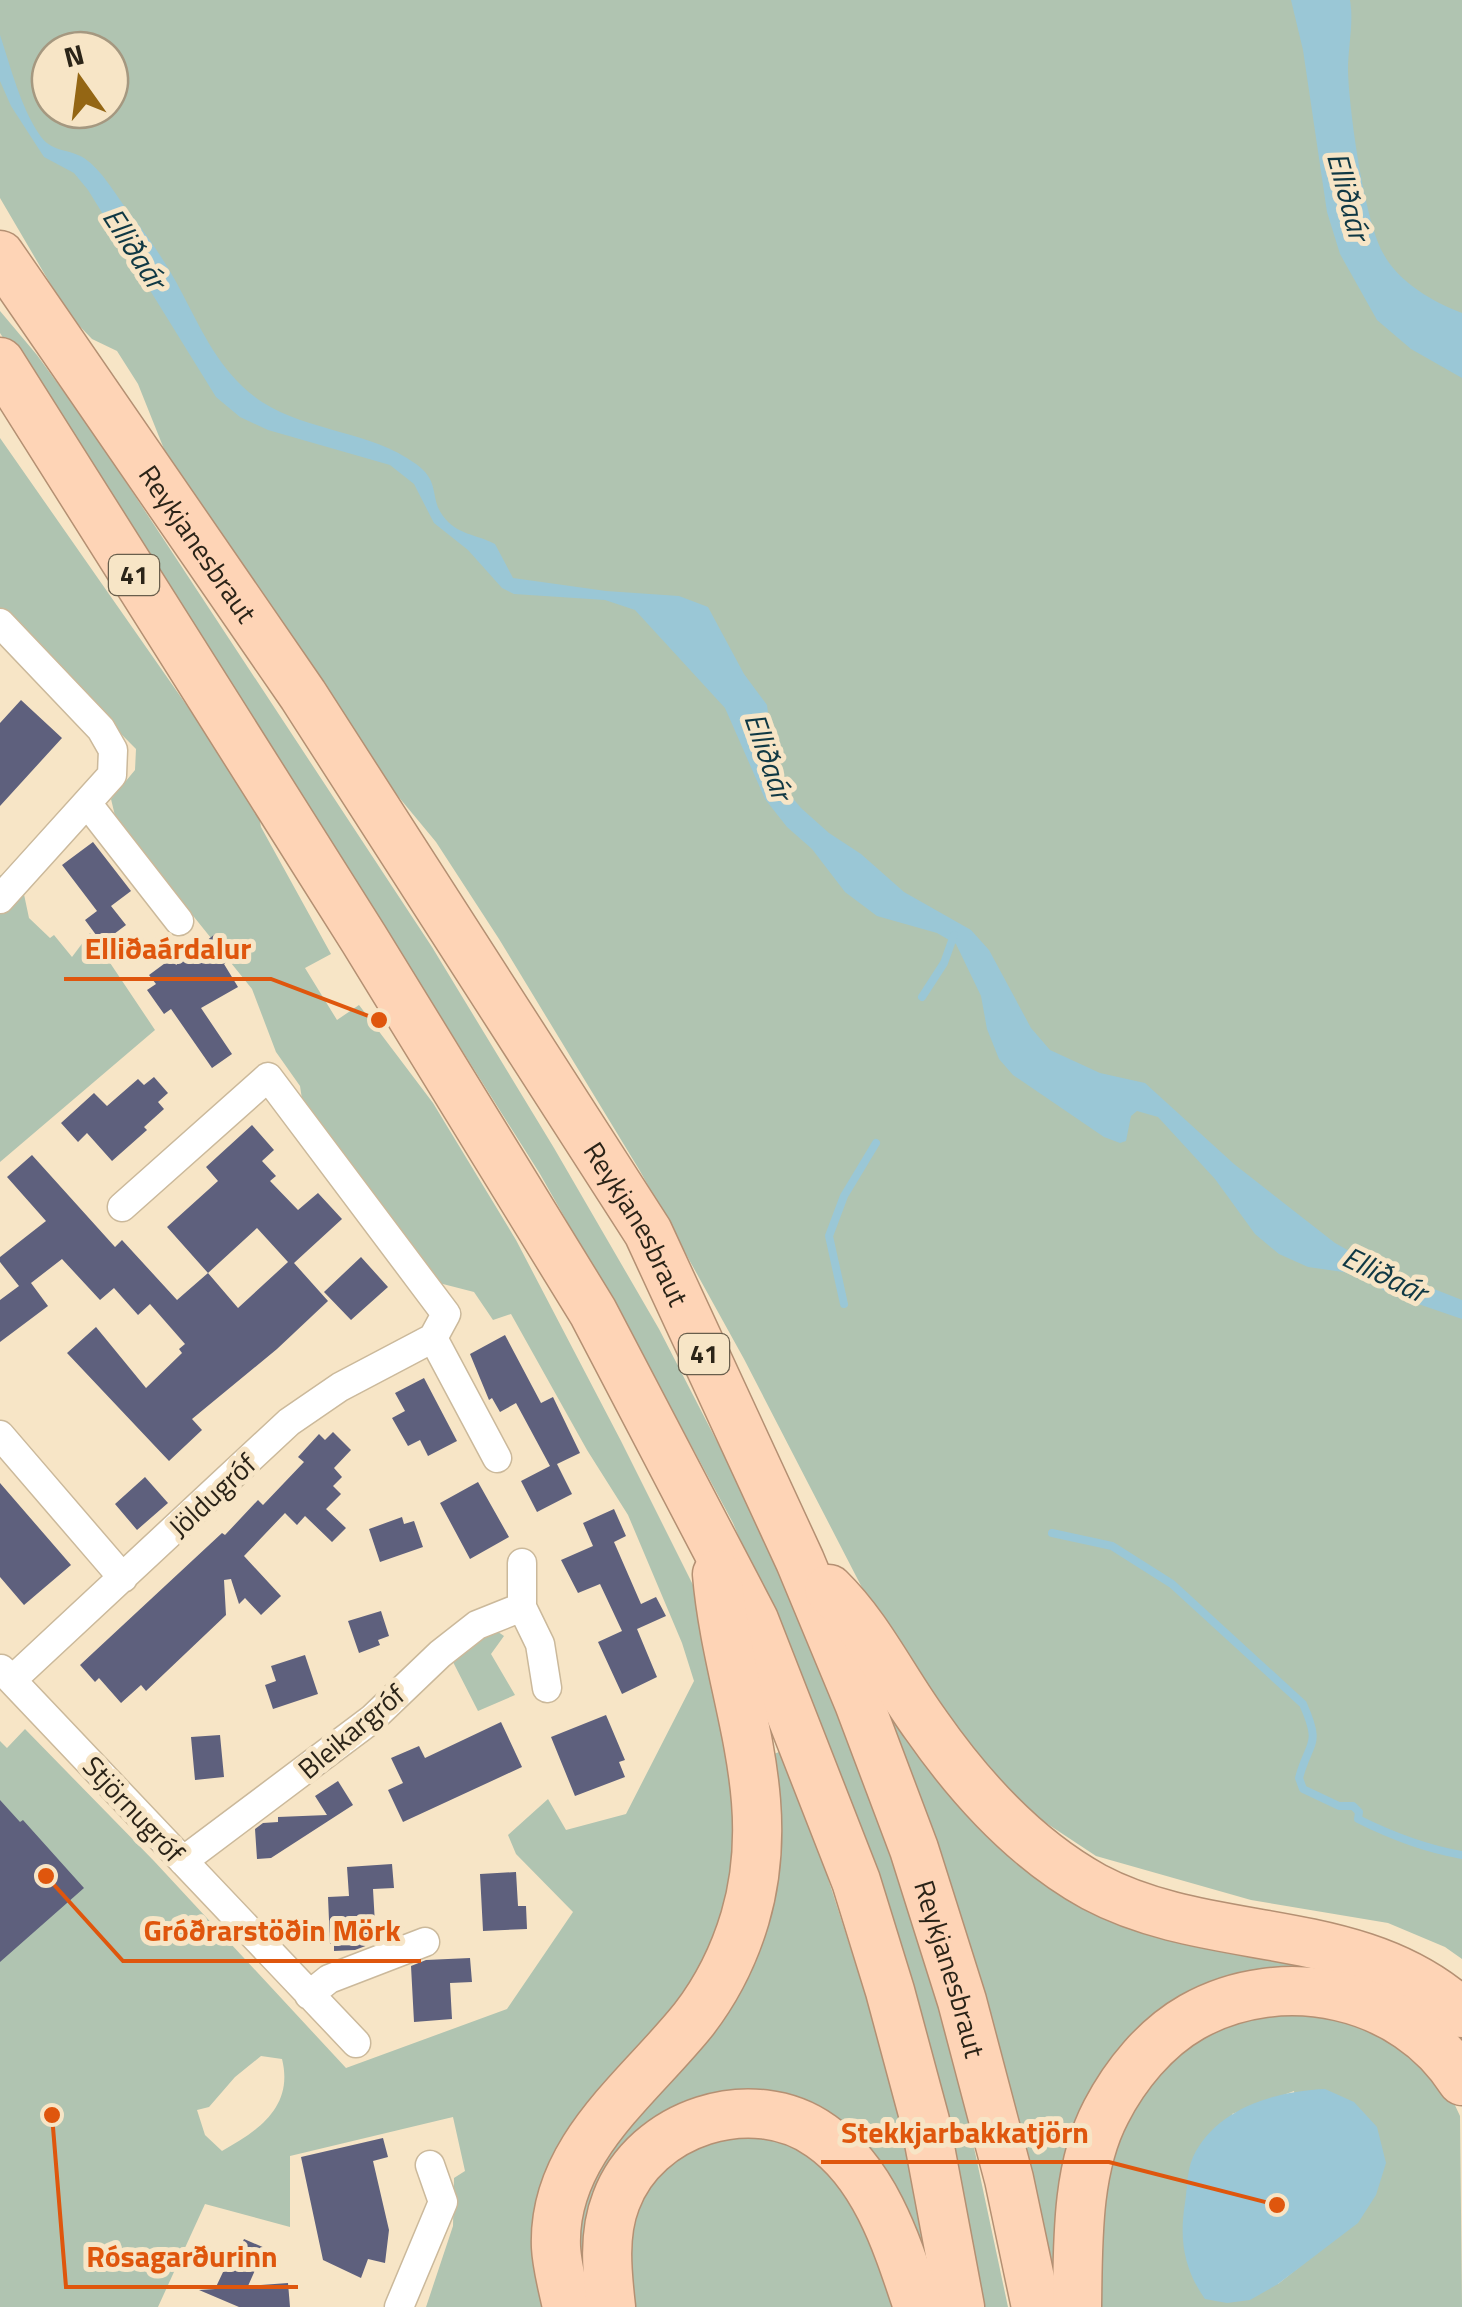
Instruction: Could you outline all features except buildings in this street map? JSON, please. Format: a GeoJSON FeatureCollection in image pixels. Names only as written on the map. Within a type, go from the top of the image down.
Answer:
{"type":"FeatureCollection","features":[{"type":"Feature","properties":{"kind":"highway","name":"Reykjanesbraut"},"geometry":{"type":"LineString","coordinates":[[0,255],[304,695],[648,1232],[800,1561],[859,1702],[914,1850],[950,1963],[1009,2180],[1036,2307]]}},
{"type":"Feature","properties":{"kind":"highway","name":"41"},"geometry":{"type":"LineString","coordinates":[[0,362],[355,924],[593,1312],[754,1620],[856,1881],[890,1991],[925,2121],[960,2307]]}},
{"type":"Feature","properties":{"kind":"highway"},"geometry":{"type":"LineString","coordinates":[[567,2307],[556,2247],[561,2205],[574,2165],[603,2123],[692,2021],[717,1985],[737,1942],[751,1890],[757,1834],[754,1778],[733,1662],[721,1624],[714,1541]]}},
{"type":"Feature","properties":{"kind":"highway"},"geometry":{"type":"LineString","coordinates":[[800,1561],[849,1608],[960,1770],[1006,1821],[1046,1856],[1092,1886],[1136,1907],[1384,1963],[1431,1987],[1462,2013]]}},
{"type":"Feature","properties":{"kind":"highway"},"geometry":{"type":"LineString","coordinates":[[1078,2307],[1079,2238],[1087,2171],[1104,2115],[1142,2058],[1192,2016],[1268,1992],[1305,1990],[1339,1996],[1389,2015],[1419,2035],[1440,2053],[1462,2081]]}},
{"type":"Feature","properties":{"kind":"highway"},"geometry":{"type":"LineString","coordinates":[[611,2307],[607,2250],[610,2222],[616,2198],[630,2174],[659,2146],[696,2122],[743,2114],[770,2114],[798,2122],[838,2151],[884,2216],[918,2307]]}},
{"type":"Feature","properties":{"kind":"street"},"geometry":{"type":"LineString","coordinates":[[0,623],[101,728],[113,750],[112,775],[0,899]]}},
{"type":"Feature","properties":{"kind":"street"},"geometry":{"type":"LineString","coordinates":[[86,803],[180,921]]}},
{"type":"Feature","properties":{"kind":"street"},"geometry":{"type":"LineString","coordinates":[[122,1208],[268,1077],[446,1314],[433,1338],[498,1458]]}},
{"type":"Feature","properties":{"kind":"street","name":"Jöldugróf"},"geometry":{"type":"LineString","coordinates":[[6,1674],[124,1578],[289,1422],[340,1388],[433,1338]]}},
{"type":"Feature","properties":{"kind":"street"},"geometry":{"type":"LineString","coordinates":[[0,1435],[124,1578]]}},
{"type":"Feature","properties":{"kind":"street"},"geometry":{"type":"LineString","coordinates":[[522,1564],[522,1607],[540,1644],[547,1688]]}},
{"type":"Feature","properties":{"kind":"street","name":"Bleikargróf"},"geometry":{"type":"LineString","coordinates":[[183,1861],[372,1719],[440,1654],[477,1625],[522,1607]]}},
{"type":"Feature","properties":{"kind":"street","name":"Stjörnugróf"},"geometry":{"type":"LineString","coordinates":[[6,1674],[356,2043]]}},
{"type":"Feature","properties":{"kind":"street"},"geometry":{"type":"LineString","coordinates":[[309,1994],[329,1979],[424,1942]]}},
{"type":"Feature","properties":{"kind":"street"},"geometry":{"type":"LineString","coordinates":[[398,2307],[443,2202],[430,2165]]}},
{"type":"Feature","properties":{"kind":"green space"},"geometry":{"type":"Polygon","coordinates":[[[0,0],[1462,0],[1462,1959],[1445,1947],[1388,1923],[1251,1900],[1096,1856],[1034,1815],[967,1750],[872,1607],[744,1359],[640,1171],[499,939],[436,842],[368,760],[168,459],[138,384],[117,351],[92,339],[68,314],[0,198],[0,0]]]}},
{"type":"Feature","properties":{"kind":"green space"},"geometry":{"type":"Polygon","coordinates":[[[0,311],[93,432],[432,947],[659,1329],[745,1496],[850,1731],[894,1857],[953,2049],[1008,2307],[984,2307],[940,2107],[820,1732],[733,1523],[540,1174],[0,333],[0,311]]]}},
{"type":"Feature","properties":{"kind":"green space"},"geometry":{"type":"Polygon","coordinates":[[[0,438],[257,806],[261,827],[331,954],[305,968],[337,1020],[359,1005],[433,1103],[516,1240],[708,1615],[738,1748],[738,1855],[721,1927],[680,2005],[614,2075],[546,2307],[426,2307],[453,2226],[454,2178],[465,2171],[453,2117],[290,2156],[290,2227],[205,2204],[158,2307],[0,2307],[0,1741],[7,1748],[25,1729],[346,2068],[507,2009],[573,1912],[516,1854],[508,1835],[548,1799],[566,1830],[626,1814],[694,1681],[628,1515],[511,1314],[493,1320],[474,1292],[439,1283],[302,1099],[300,1086],[276,1052],[252,989],[116,820],[111,799],[135,770],[136,749],[0,612],[0,438]],[[261,2056],[235,2077],[209,2107],[197,2110],[205,2135],[222,2151],[260,2126],[278,2104],[283,2091],[282,2059],[261,2056]]]}},
{"type":"Feature","properties":{"kind":"green space"},"geometry":{"type":"Polygon","coordinates":[[[0,875],[22,885],[29,918],[50,938],[54,935],[72,957],[90,933],[155,1030],[0,1162],[0,875]]]}},
{"type":"Feature","properties":{"kind":"green space"},"geometry":{"type":"Polygon","coordinates":[[[494,1629],[504,1636],[491,1654],[515,1695],[478,1711],[453,1662],[476,1638],[494,1629]]]}},
{"type":"Feature","properties":{"kind":"green space"},"geometry":{"type":"Polygon","coordinates":[[[900,1706],[1003,1846],[1332,1964],[1462,2035],[1462,2065],[1369,1995],[1155,2028],[1063,2284],[1046,2285],[886,1713],[900,1706]]]}},
{"type":"Feature","properties":{"kind":"green space"},"geometry":{"type":"Polygon","coordinates":[[[782,1751],[804,1804],[885,2055],[941,2305],[862,2162],[690,2102],[586,2261],[575,2259],[575,2213],[601,2154],[690,2049],[768,1756],[782,1751]]]}},
{"type":"Feature","properties":{"kind":"green space"},"geometry":{"type":"Polygon","coordinates":[[[1350,2006],[1438,2069],[1460,2116],[1462,2307],[1089,2307],[1091,2221],[1139,2079],[1242,2010],[1350,2006]],[[1294,2091],[1232,2114],[1278,2284],[1313,2256],[1294,2091]]]}},
{"type":"Feature","properties":{"kind":"green space"},"geometry":{"type":"Polygon","coordinates":[[[778,2127],[850,2181],[906,2307],[627,2307],[627,2210],[679,2141],[778,2127]]]}},
{"type":"Feature","properties":{"kind":"water","name":"Elliðaár"},"geometry":{"type":"Polygon","coordinates":[[[1291,0],[1350,0],[1349,88],[1359,163],[1376,237],[1383,253],[1407,282],[1462,313],[1462,378],[1411,349],[1377,320],[1340,254],[1327,212],[1303,50],[1291,0]]]}},
{"type":"Feature","properties":{"kind":"water","name":"Elliðaár"},"geometry":{"type":"Polygon","coordinates":[[[0,35],[30,119],[30,130],[36,130],[54,147],[84,158],[102,176],[164,261],[215,353],[248,391],[280,412],[380,445],[416,464],[429,477],[436,502],[448,522],[495,544],[513,578],[679,596],[708,607],[744,674],[767,705],[780,783],[829,833],[861,854],[904,892],[971,930],[989,950],[1031,1028],[1050,1050],[1100,1073],[1145,1083],[1234,1164],[1335,1243],[1378,1267],[1462,1300],[1462,1319],[1395,1296],[1350,1273],[1308,1267],[1279,1254],[1255,1234],[1215,1179],[1158,1117],[1137,1111],[1131,1116],[1126,1141],[1120,1143],[1104,1137],[1013,1075],[999,1059],[987,1029],[981,996],[956,944],[937,933],[877,916],[845,892],[812,849],[787,827],[765,799],[725,708],[635,610],[605,600],[514,594],[502,588],[468,550],[434,523],[414,484],[390,465],[268,430],[240,417],[216,397],[88,190],[74,173],[44,157],[11,106],[0,81],[0,35]]]}},
{"type":"Feature","properties":{"kind":"water"},"geometry":{"type":"Polygon","coordinates":[[[1325,2089],[1354,2102],[1377,2127],[1386,2163],[1376,2195],[1358,2223],[1278,2284],[1250,2300],[1227,2303],[1205,2299],[1192,2277],[1183,2242],[1193,2157],[1216,2126],[1249,2105],[1325,2089]]]}},
{"type":"Feature","properties":{"kind":"waterway"},"geometry":{"type":"LineString","coordinates":[[922,997],[944,963],[954,935]]}},
{"type":"Feature","properties":{"kind":"waterway"},"geometry":{"type":"LineString","coordinates":[[844,1304],[829,1236],[844,1196],[876,1143]]}},
{"type":"Feature","properties":{"kind":"waterway"},"geometry":{"type":"LineString","coordinates":[[1052,1533],[1112,1546],[1172,1584],[1303,1704],[1313,1736],[1299,1778],[1303,1789],[1339,1806],[1353,1806],[1359,1812],[1358,1819],[1383,1831],[1462,1855]]}},
{"type":"Feature","properties":{"kind":"place","name":"Elliðaárdalur"},"geometry":{"type":"Point","coordinates":[379,1020]}},
{"type":"Feature","properties":{"kind":"place","name":"Gróðrarstöðin Mörk"},"geometry":{"type":"Point","coordinates":[46,1876]}},
{"type":"Feature","properties":{"kind":"place","name":"Rósagarðurinn"},"geometry":{"type":"Point","coordinates":[52,2115]}},
{"type":"Feature","properties":{"kind":"place","name":"Stekkjarbakkatjörn"},"geometry":{"type":"Point","coordinates":[1277,2205]}}]}
